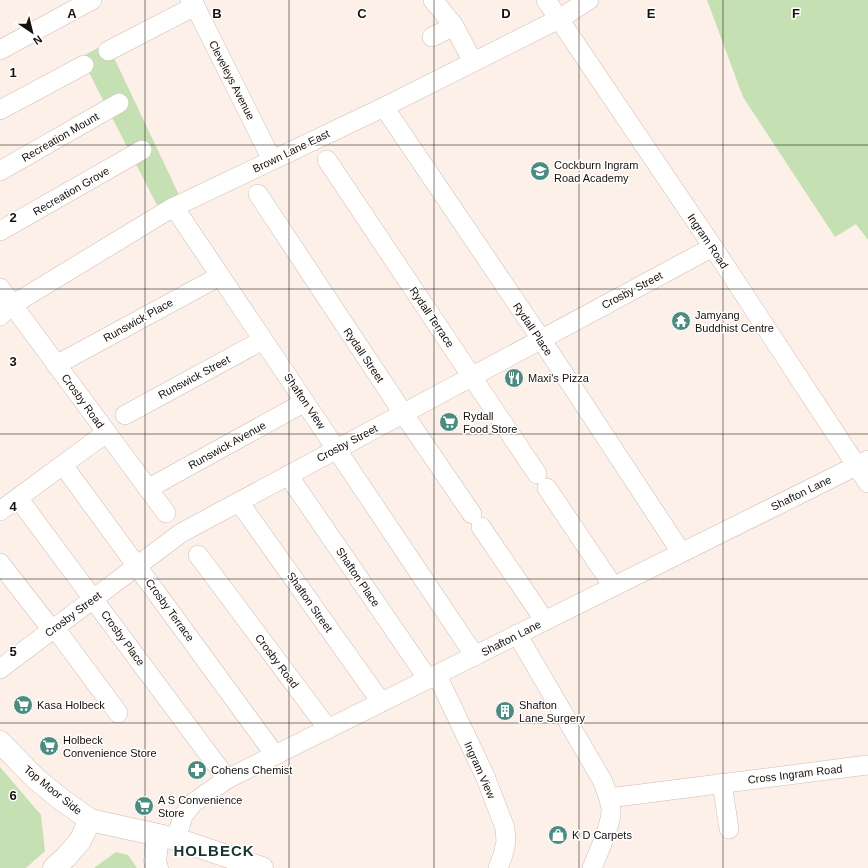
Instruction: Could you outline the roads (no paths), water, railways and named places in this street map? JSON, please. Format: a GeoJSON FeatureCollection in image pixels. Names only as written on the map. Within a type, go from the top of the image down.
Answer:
{"type":"FeatureCollection","features":[{"type":"Feature","properties":{"kind":"street"},"geometry":{"type":"LineString","coordinates":[[0,50],[92,0]]}},
{"type":"Feature","properties":{"kind":"street"},"geometry":{"type":"LineString","coordinates":[[433,0],[454,26],[473,62]]}},
{"type":"Feature","properties":{"kind":"street","name":"Ingram Road"},"geometry":{"type":"LineString","coordinates":[[546,0],[862,463],[868,484]]}},
{"type":"Feature","properties":{"kind":"street","name":"Brown Lane East"},"geometry":{"type":"LineString","coordinates":[[6,311],[174,207],[384,107],[559,19],[589,0]]}},
{"type":"Feature","properties":{"kind":"street"},"geometry":{"type":"LineString","coordinates":[[108,51],[193,3]]}},
{"type":"Feature","properties":{"kind":"street","name":"Cleveleys Avenue"},"geometry":{"type":"LineString","coordinates":[[193,3],[272,160]]}},
{"type":"Feature","properties":{"kind":"street"},"geometry":{"type":"LineString","coordinates":[[432,37],[454,26]]}},
{"type":"Feature","properties":{"kind":"street"},"geometry":{"type":"LineString","coordinates":[[0,110],[84,65]]}},
{"type":"Feature","properties":{"kind":"street","name":"Recreation Mount"},"geometry":{"type":"LineString","coordinates":[[0,171],[119,103]]}},
{"type":"Feature","properties":{"kind":"street","name":"Rydall Place"},"geometry":{"type":"LineString","coordinates":[[384,107],[681,552]]}},
{"type":"Feature","properties":{"kind":"street","name":"Recreation Grove"},"geometry":{"type":"LineString","coordinates":[[0,231],[142,150]]}},
{"type":"Feature","properties":{"kind":"street","name":"Rydall Terrace"},"geometry":{"type":"LineString","coordinates":[[327,160],[613,586]]}},
{"type":"Feature","properties":{"kind":"street","name":"Rydall Street"},"geometry":{"type":"LineString","coordinates":[[258,194],[403,413],[544,621]]}},
{"type":"Feature","properties":{"kind":"street","name":"Shafton View"},"geometry":{"type":"LineString","coordinates":[[174,207],[475,656]]}},
{"type":"Feature","properties":{"kind":"street","name":"Crosby Street"},"geometry":{"type":"LineString","coordinates":[[0,669],[181,533],[713,246]]}},
{"type":"Feature","properties":{"kind":"street","name":"Runswick Place"},"geometry":{"type":"LineString","coordinates":[[56,364],[220,276]]}},
{"type":"Feature","properties":{"kind":"street","name":"Crosby Road"},"geometry":{"type":"LineString","coordinates":[[0,288],[6,311],[56,364],[166,513]]}},
{"type":"Feature","properties":{"kind":"street","name":"Runswick Street"},"geometry":{"type":"LineString","coordinates":[[125,415],[263,340]]}},
{"type":"Feature","properties":{"kind":"street","name":"Runswick Avenue"},"geometry":{"type":"LineString","coordinates":[[149,488],[305,402]]}},
{"type":"Feature","properties":{"kind":"street"},"geometry":{"type":"LineString","coordinates":[[0,511],[106,433]]}},
{"type":"Feature","properties":{"kind":"street","name":"Shafton Lane"},"geometry":{"type":"LineString","coordinates":[[167,837],[193,803],[227,779],[862,463]]}},
{"type":"Feature","properties":{"kind":"street","name":"Crosby Terrace"},"geometry":{"type":"LineString","coordinates":[[63,465],[275,755]]}},
{"type":"Feature","properties":{"kind":"street","name":"Shafton Place"},"geometry":{"type":"LineString","coordinates":[[288,475],[432,677]]}},
{"type":"Feature","properties":{"kind":"street","name":"Crosby Place"},"geometry":{"type":"LineString","coordinates":[[18,498],[94,598],[227,779]]}},
{"type":"Feature","properties":{"kind":"street","name":"Shafton Street"},"geometry":{"type":"LineString","coordinates":[[239,502],[381,702]]}},
{"type":"Feature","properties":{"kind":"street","name":"Crosby Road"},"geometry":{"type":"LineString","coordinates":[[198,555],[328,729]]}},
{"type":"Feature","properties":{"kind":"street"},"geometry":{"type":"LineString","coordinates":[[0,563],[118,713]]}},
{"type":"Feature","properties":{"kind":"street"},"geometry":{"type":"LineString","coordinates":[[517,634],[602,780],[609,798],[611,811],[608,825],[592,868]]}},
{"type":"Feature","properties":{"kind":"street","name":"Ingram View"},"geometry":{"type":"LineString","coordinates":[[432,677],[485,776],[504,828],[506,842],[504,855],[498,868]]}},
{"type":"Feature","properties":{"kind":"street","name":"Top Moor Side"},"geometry":{"type":"LineString","coordinates":[[0,742],[35,778],[90,820]]}},
{"type":"Feature","properties":{"kind":"street","name":"Cross Ingram Road"},"geometry":{"type":"LineString","coordinates":[[609,798],[868,765]]}},
{"type":"Feature","properties":{"kind":"street"},"geometry":{"type":"LineString","coordinates":[[722,783],[729,829]]}},
{"type":"Feature","properties":{"kind":"street"},"geometry":{"type":"LineString","coordinates":[[54,868],[80,841],[90,820],[167,837],[262,868]]}},
{"type":"Feature","properties":{"kind":"street"},"geometry":{"type":"LineString","coordinates":[[157,868],[155,861],[167,837]]}},
{"type":"Feature","properties":{"kind":"place","name":"Cockburn Ingram Road Academy"},"geometry":{"type":"Point","coordinates":[540,171]}},
{"type":"Feature","properties":{"kind":"place","name":"Jamyang Buddhist Centre"},"geometry":{"type":"Point","coordinates":[681,321]}},
{"type":"Feature","properties":{"kind":"place","name":"Maxi's Pizza"},"geometry":{"type":"Point","coordinates":[514,378]}},
{"type":"Feature","properties":{"kind":"place","name":"Rydall Food Store"},"geometry":{"type":"Point","coordinates":[449,422]}},
{"type":"Feature","properties":{"kind":"place","name":"Kasa Holbeck"},"geometry":{"type":"Point","coordinates":[23,705]}},
{"type":"Feature","properties":{"kind":"place","name":"Shafton Lane Surgery"},"geometry":{"type":"Point","coordinates":[505,711]}},
{"type":"Feature","properties":{"kind":"place","name":"Holbeck Convenience Store"},"geometry":{"type":"Point","coordinates":[49,746]}},
{"type":"Feature","properties":{"kind":"place","name":"Cohens Chemist"},"geometry":{"type":"Point","coordinates":[197,770]}},
{"type":"Feature","properties":{"kind":"place","name":"A S Convenience Store"},"geometry":{"type":"Point","coordinates":[144,806]}},
{"type":"Feature","properties":{"kind":"place","name":"K D Carpets"},"geometry":{"type":"Point","coordinates":[558,835]}},
{"type":"Feature","properties":{"kind":"district","name":"HOLBECK"},"geometry":{"type":"Point","coordinates":[214,851]}}]}
